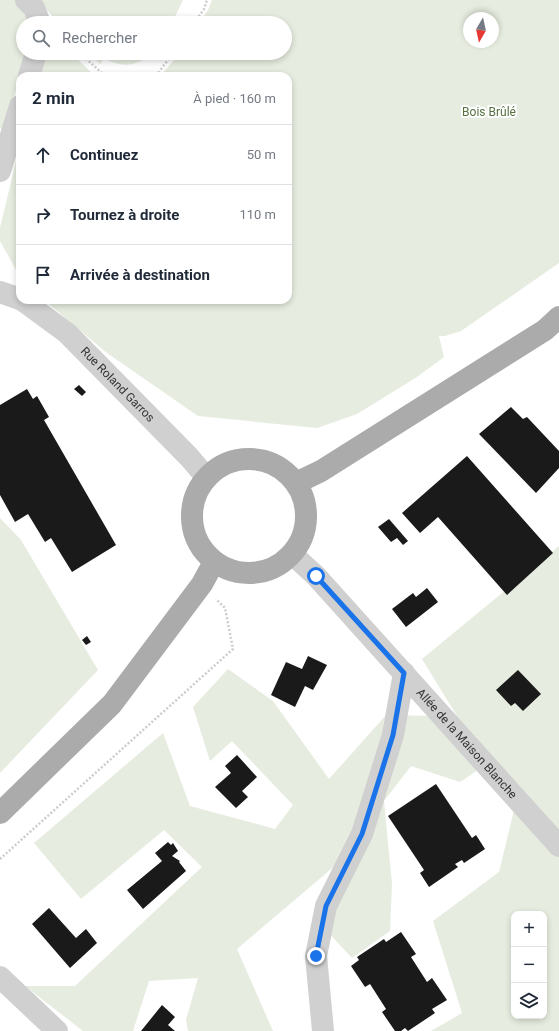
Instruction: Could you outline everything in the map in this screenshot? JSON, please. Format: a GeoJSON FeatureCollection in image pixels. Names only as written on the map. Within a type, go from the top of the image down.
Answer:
{"type":"FeatureCollection","features":[{"type":"Feature","properties":{"kind":"main road"},"geometry":{"type":"LineString","coordinates":[[296,483],[321,470],[545,330],[559,317]]}},
{"type":"Feature","properties":{"kind":"main road"},"geometry":{"type":"LineString","coordinates":[[253,458],[285,470],[296,483],[304,500],[306,520],[302,538],[292,554],[279,565],[257,573],[246,574],[229,570],[214,562],[201,548],[193,530],[191,512],[196,493],[206,477],[225,464],[235,460],[253,458]]}},
{"type":"Feature","properties":{"kind":"main road"},"geometry":{"type":"LineString","coordinates":[[0,813],[112,704],[202,584],[214,562]]}},
{"type":"Feature","properties":{"kind":"street"},"geometry":{"type":"LineString","coordinates":[[26,0],[34,8],[37,16]]}},
{"type":"Feature","properties":{"kind":"street"},"geometry":{"type":"LineString","coordinates":[[30,72],[34,60]]}},
{"type":"Feature","properties":{"kind":"street"},"geometry":{"type":"LineString","coordinates":[[0,171],[16,119]]}},
{"type":"Feature","properties":{"kind":"street","name":"Rue Roland Garros"},"geometry":{"type":"LineString","coordinates":[[0,292],[16,298]]}},
{"type":"Feature","properties":{"kind":"street","name":"Rue Roland Garros"},"geometry":{"type":"LineString","coordinates":[[27,304],[67,333],[189,457],[206,477]]}},
{"type":"Feature","properties":{"kind":"street","name":"Allée de la Maison Blanche"},"geometry":{"type":"LineString","coordinates":[[292,554],[316,576],[559,846]]}},
{"type":"Feature","properties":{"kind":"street"},"geometry":{"type":"LineString","coordinates":[[322,1031],[316,956],[326,906],[362,834],[393,735],[404,673]]}},
{"type":"Feature","properties":{"kind":"street"},"geometry":{"type":"LineString","coordinates":[[0,977],[57,1031]]}},
{"type":"Feature","properties":{"kind":"path"},"geometry":{"type":"LineString","coordinates":[[199,16],[204,9],[207,0]]}},
{"type":"Feature","properties":{"kind":"path"},"geometry":{"type":"LineString","coordinates":[[88,60],[101,72]]}},
{"type":"Feature","properties":{"kind":"path"},"geometry":{"type":"LineString","coordinates":[[159,72],[169,60]]}},
{"type":"Feature","properties":{"kind":"path"},"geometry":{"type":"LineString","coordinates":[[0,859],[232,649],[225,608],[202,584]]}},
{"type":"Feature","properties":{"kind":"green space"},"geometry":{"type":"Polygon","coordinates":[[[0,0],[16,0],[26,16],[16,16],[16,60],[26,60],[22,72],[16,72],[16,90],[3,130],[0,128],[0,0]]]}},
{"type":"Feature","properties":{"kind":"green space"},"geometry":{"type":"Polygon","coordinates":[[[37,0],[183,0],[175,16],[52,16],[37,0]]]}},
{"type":"Feature","properties":{"kind":"green space","name":"Bois Brûlé"},"geometry":{"type":"Polygon","coordinates":[[[212,0],[559,0],[559,263],[461,331],[445,336],[439,336],[444,357],[417,377],[357,414],[317,428],[198,416],[107,353],[49,304],[292,304],[292,72],[163,72],[174,60],[292,60],[292,16],[204,16],[212,0]]]}},
{"type":"Feature","properties":{"kind":"green space"},"geometry":{"type":"Polygon","coordinates":[[[43,60],[78,60],[91,72],[40,72],[43,60]]]}},
{"type":"Feature","properties":{"kind":"green space"},"geometry":{"type":"Polygon","coordinates":[[[96,60],[103,60],[100,64],[96,60]]]}},
{"type":"Feature","properties":{"kind":"green space"},"geometry":{"type":"Polygon","coordinates":[[[108,60],[142,60],[135,63],[122,65],[108,60]]]}},
{"type":"Feature","properties":{"kind":"green space"},"geometry":{"type":"Polygon","coordinates":[[[16,161],[16,270],[0,241],[0,228],[16,161]]]}},
{"type":"Feature","properties":{"kind":"green space"},"geometry":{"type":"Polygon","coordinates":[[[0,518],[21,540],[98,670],[0,773],[0,518]]]}},
{"type":"Feature","properties":{"kind":"green space"},"geometry":{"type":"Polygon","coordinates":[[[559,546],[559,1031],[431,1031],[462,1013],[433,921],[499,872],[515,806],[481,755],[422,659],[559,546]]]}},
{"type":"Feature","properties":{"kind":"green space"},"geometry":{"type":"Polygon","coordinates":[[[228,669],[273,701],[329,779],[386,715],[435,716],[481,768],[460,782],[411,766],[384,801],[392,884],[390,931],[352,958],[327,931],[337,864],[237,949],[273,1031],[188,1031],[186,1020],[198,978],[149,981],[133,1031],[83,1031],[25,986],[75,986],[202,867],[164,830],[81,899],[34,843],[163,733],[190,806],[275,829],[293,805],[232,741],[210,761],[193,707],[228,669]]]}},
{"type":"Feature","properties":{"kind":"building"},"geometry":{"type":"Polygon","coordinates":[[[79,385],[86,392],[82,396],[74,389],[79,385]]]}},
{"type":"Feature","properties":{"kind":"building"},"geometry":{"type":"Polygon","coordinates":[[[27,389],[33,399],[37,396],[49,417],[44,420],[116,545],[72,572],[51,538],[45,542],[28,514],[15,522],[0,495],[0,405],[27,389]]]}},
{"type":"Feature","properties":{"kind":"building"},"geometry":{"type":"Polygon","coordinates":[[[511,407],[523,419],[527,417],[559,451],[559,468],[536,493],[479,434],[511,407]]]}},
{"type":"Feature","properties":{"kind":"building"},"geometry":{"type":"Polygon","coordinates":[[[467,456],[553,553],[507,595],[438,517],[420,533],[402,513],[467,456]]]}},
{"type":"Feature","properties":{"kind":"building"},"geometry":{"type":"Polygon","coordinates":[[[389,519],[408,541],[403,545],[397,538],[391,542],[378,527],[389,519]]]}},
{"type":"Feature","properties":{"kind":"building"},"geometry":{"type":"Polygon","coordinates":[[[427,588],[438,602],[406,627],[392,609],[413,593],[416,597],[427,588]]]}},
{"type":"Feature","properties":{"kind":"building"},"geometry":{"type":"Polygon","coordinates":[[[87,636],[91,642],[86,645],[82,640],[87,636]]]}},
{"type":"Feature","properties":{"kind":"building"},"geometry":{"type":"Polygon","coordinates":[[[308,656],[327,665],[313,690],[305,686],[295,707],[271,695],[286,662],[302,669],[308,656]]]}},
{"type":"Feature","properties":{"kind":"building"},"geometry":{"type":"Polygon","coordinates":[[[518,670],[541,694],[523,711],[515,703],[511,706],[496,690],[518,670]]]}},
{"type":"Feature","properties":{"kind":"building"},"geometry":{"type":"Polygon","coordinates":[[[237,755],[257,777],[242,791],[248,797],[236,808],[215,787],[231,773],[225,766],[237,755]]]}},
{"type":"Feature","properties":{"kind":"building"},"geometry":{"type":"Polygon","coordinates":[[[436,784],[472,838],[476,835],[485,849],[464,863],[462,860],[455,864],[458,867],[429,887],[420,873],[424,870],[388,816],[436,784]]]}},
{"type":"Feature","properties":{"kind":"building"},"geometry":{"type":"Polygon","coordinates":[[[168,842],[171,845],[173,843],[178,851],[172,856],[180,861],[179,862],[186,871],[143,909],[127,890],[162,861],[155,853],[168,842]]]}},
{"type":"Feature","properties":{"kind":"building"},"geometry":{"type":"Polygon","coordinates":[[[49,908],[76,938],[86,929],[97,943],[70,968],[32,924],[49,908]]]}},
{"type":"Feature","properties":{"kind":"building"},"geometry":{"type":"Polygon","coordinates":[[[401,932],[416,954],[411,957],[427,982],[432,978],[447,1000],[432,1009],[435,1013],[408,1031],[405,1028],[401,1031],[395,1031],[382,1012],[386,1009],[370,984],[365,987],[351,966],[359,960],[357,957],[384,939],[386,942],[401,932]]]}},
{"type":"Feature","properties":{"kind":"building"},"geometry":{"type":"Polygon","coordinates":[[[162,1005],[175,1017],[168,1025],[175,1031],[141,1031],[162,1005]]]}},
{"type":"Feature","properties":{"kind":"route"},"geometry":{"type":"LineString","coordinates":[[316,576],[404,673],[393,735],[362,834],[326,906],[316,956]]}}]}
